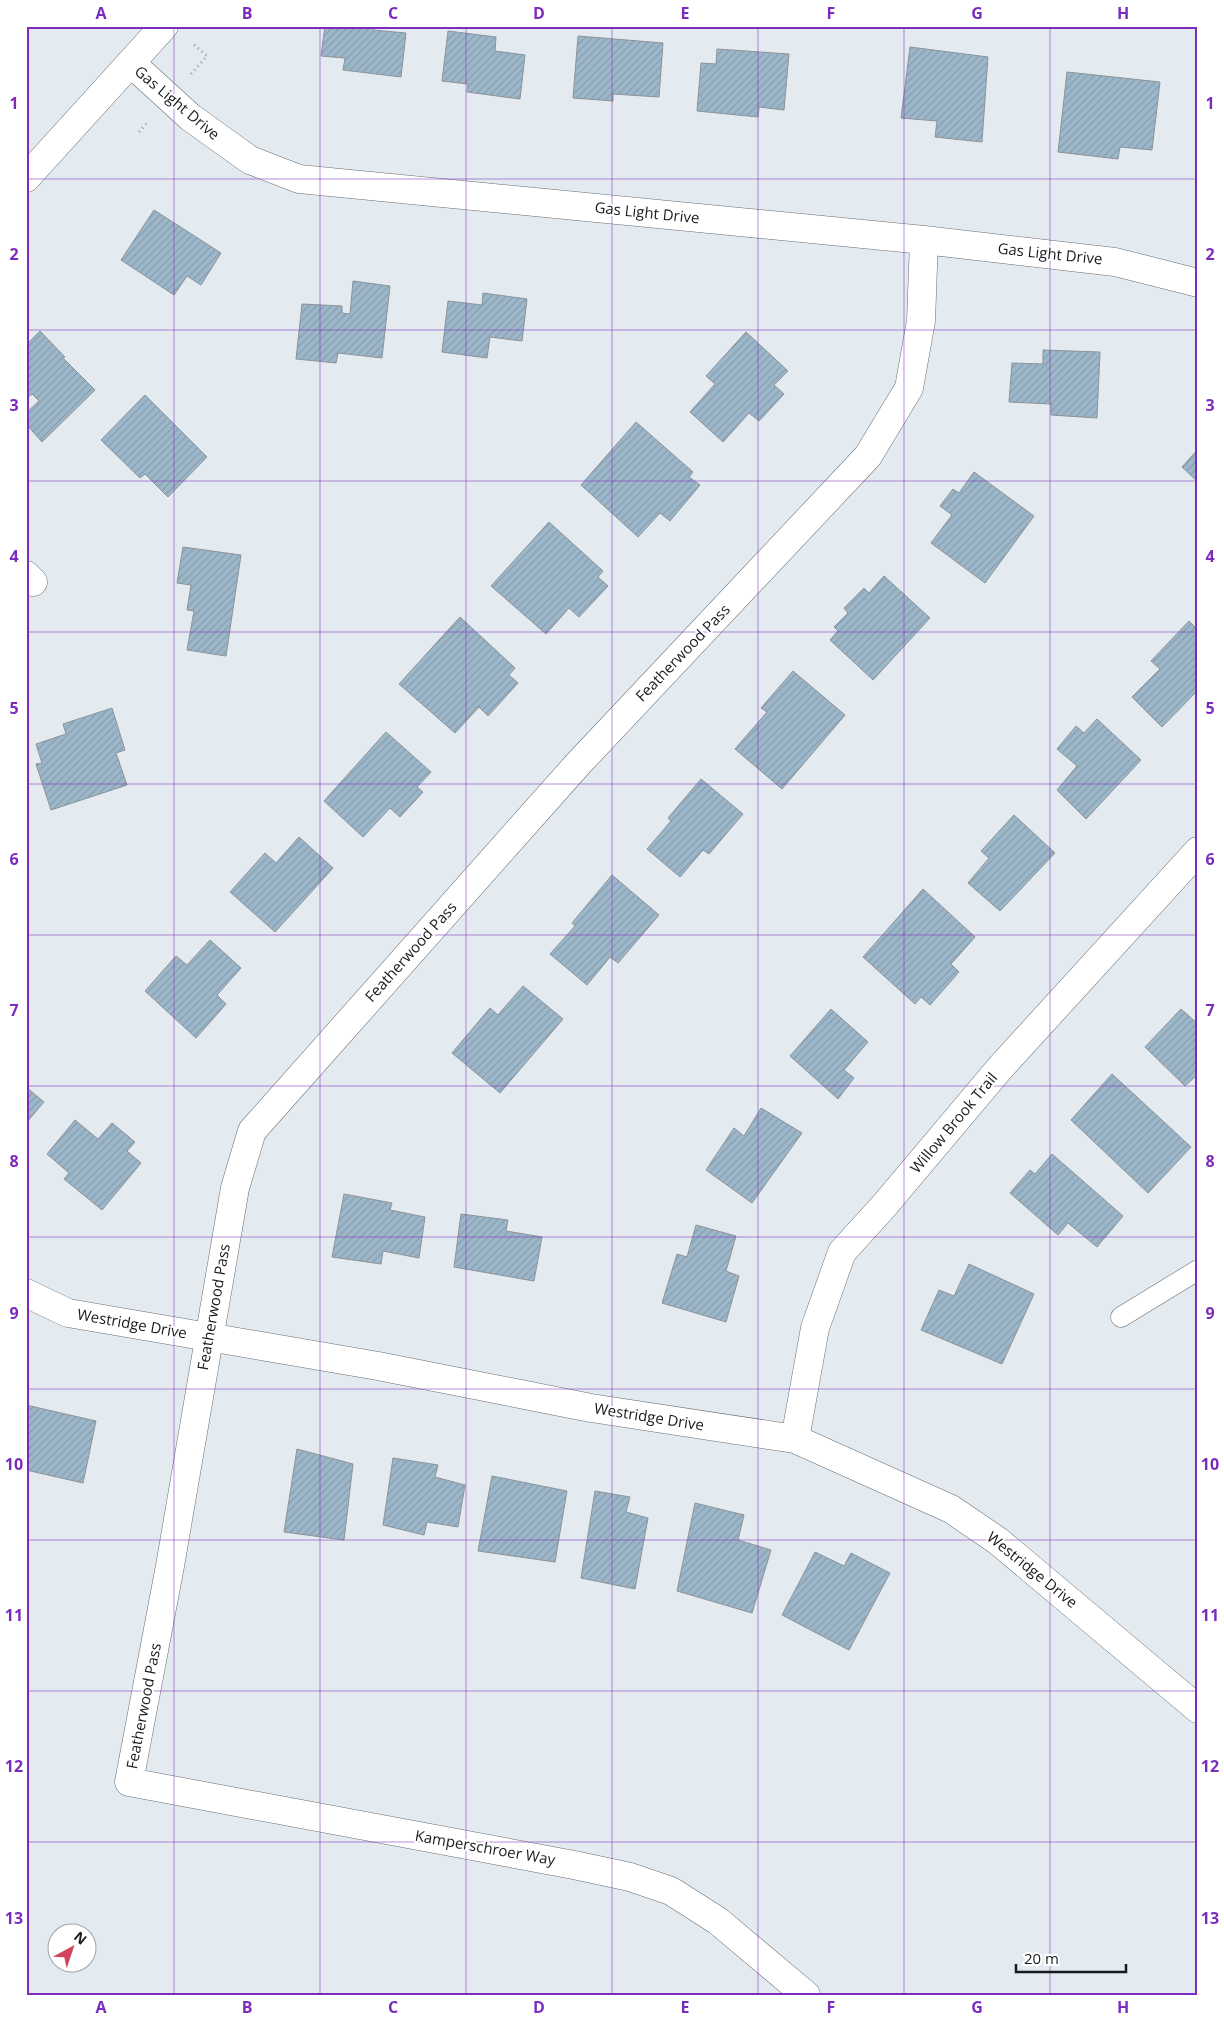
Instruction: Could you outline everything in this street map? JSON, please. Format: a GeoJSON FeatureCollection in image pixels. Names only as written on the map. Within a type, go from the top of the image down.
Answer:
{"type":"FeatureCollection","features":[{"type":"Feature","properties":{"kind":"street"},"geometry":{"type":"LineString","coordinates":[[26,178],[131,63],[175,32]]}},
{"type":"Feature","properties":{"kind":"street","name":"Gas Light Drive"},"geometry":{"type":"LineString","coordinates":[[131,63],[190,117],[250,160],[299,179],[924,240],[1115,262],[1198,283]]}},
{"type":"Feature","properties":{"kind":"street","name":"Featherwood Pass"},"geometry":{"type":"LineString","coordinates":[[129,1782],[170,1566],[235,1188],[252,1131],[577,765],[868,456],[909,388],[921,322],[924,240]]}},
{"type":"Feature","properties":{"kind":"street","name":"Willow Brook Trail"},"geometry":{"type":"LineString","coordinates":[[795,1439],[815,1328],[842,1252],[883,1207],[1000,1068],[1198,851]]}},
{"type":"Feature","properties":{"kind":"street","name":"Westridge Drive"},"geometry":{"type":"LineString","coordinates":[[26,1293],[68,1313],[378,1366],[590,1408],[795,1439],[951,1509],[998,1541],[1196,1705]]}},
{"type":"Feature","properties":{"kind":"street","name":"Kamperschroer Way"},"geometry":{"type":"LineString","coordinates":[[129,1782],[630,1877],[671,1892],[718,1921],[806,1995]]}},
{"type":"Feature","properties":{"kind":"lane"},"geometry":{"type":"LineString","coordinates":[[1121,1317],[1198,1270]]}},
{"type":"Feature","properties":{"kind":"path"},"geometry":{"type":"LineString","coordinates":[[169,98],[208,56],[175,32]]}},
{"type":"Feature","properties":{"kind":"building"},"geometry":{"type":"Polygon","coordinates":[[[325,26],[374,26],[373,30],[406,33],[401,77],[343,70],[345,58],[321,56],[325,26]]]}},
{"type":"Feature","properties":{"kind":"building"},"geometry":{"type":"Polygon","coordinates":[[[448,31],[496,37],[495,51],[525,55],[520,99],[467,92],[468,84],[442,81],[448,31]]]}},
{"type":"Feature","properties":{"kind":"building"},"geometry":{"type":"Polygon","coordinates":[[[578,36],[663,43],[659,97],[613,94],[613,101],[573,98],[578,36]]]}},
{"type":"Feature","properties":{"kind":"building"},"geometry":{"type":"Polygon","coordinates":[[[910,47],[988,57],[982,142],[935,137],[937,121],[901,118],[910,47]]]}},
{"type":"Feature","properties":{"kind":"building"},"geometry":{"type":"Polygon","coordinates":[[[717,49],[789,54],[784,110],[759,107],[758,117],[697,111],[701,63],[716,64],[717,49]]]}},
{"type":"Feature","properties":{"kind":"building"},"geometry":{"type":"Polygon","coordinates":[[[1067,72],[1160,82],[1152,150],[1120,147],[1118,159],[1058,152],[1067,72]]]}},
{"type":"Feature","properties":{"kind":"building"},"geometry":{"type":"Polygon","coordinates":[[[154,210],[221,253],[201,285],[187,276],[174,295],[121,260],[154,210]]]}},
{"type":"Feature","properties":{"kind":"building"},"geometry":{"type":"Polygon","coordinates":[[[353,281],[390,286],[382,358],[338,353],[336,363],[296,359],[302,304],[342,306],[342,313],[350,314],[353,281]]]}},
{"type":"Feature","properties":{"kind":"building"},"geometry":{"type":"Polygon","coordinates":[[[483,293],[527,299],[522,341],[490,337],[487,358],[442,352],[448,301],[482,305],[483,293]]]}},
{"type":"Feature","properties":{"kind":"building"},"geometry":{"type":"Polygon","coordinates":[[[40,331],[65,357],[63,358],[95,390],[42,442],[26,424],[26,413],[39,401],[32,394],[26,397],[26,345],[40,331]]]}},
{"type":"Feature","properties":{"kind":"building"},"geometry":{"type":"Polygon","coordinates":[[[746,332],[788,371],[774,385],[784,394],[759,421],[749,413],[723,442],[690,412],[715,384],[706,376],[746,332]]]}},
{"type":"Feature","properties":{"kind":"building"},"geometry":{"type":"Polygon","coordinates":[[[1043,350],[1100,352],[1097,418],[1051,415],[1051,404],[1009,402],[1012,363],[1043,364],[1043,350]]]}},
{"type":"Feature","properties":{"kind":"building"},"geometry":{"type":"Polygon","coordinates":[[[145,395],[207,457],[168,497],[145,474],[140,478],[101,440],[145,395]]]}},
{"type":"Feature","properties":{"kind":"building"},"geometry":{"type":"Polygon","coordinates":[[[636,422],[693,472],[689,477],[700,485],[670,521],[660,513],[638,537],[581,485],[636,422]]]}},
{"type":"Feature","properties":{"kind":"building"},"geometry":{"type":"Polygon","coordinates":[[[1198,449],[1198,482],[1182,467],[1198,449]]]}},
{"type":"Feature","properties":{"kind":"building"},"geometry":{"type":"Polygon","coordinates":[[[974,472],[1034,516],[985,583],[931,543],[952,515],[940,506],[953,489],[959,493],[974,472]]]}},
{"type":"Feature","properties":{"kind":"building"},"geometry":{"type":"Polygon","coordinates":[[[549,522],[603,571],[598,577],[608,586],[579,617],[569,608],[546,634],[491,586],[549,522]]]}},
{"type":"Feature","properties":{"kind":"building"},"geometry":{"type":"Polygon","coordinates":[[[183,547],[241,555],[226,656],[187,650],[194,611],[187,610],[191,585],[177,583],[183,547]]]}},
{"type":"Feature","properties":{"kind":"building"},"geometry":{"type":"Polygon","coordinates":[[[884,576],[930,618],[873,680],[830,640],[838,631],[834,627],[848,613],[844,608],[864,588],[869,593],[884,576]]]}},
{"type":"Feature","properties":{"kind":"building"},"geometry":{"type":"Polygon","coordinates":[[[460,617],[515,668],[509,675],[518,683],[488,716],[479,707],[455,733],[399,684],[460,617]]]}},
{"type":"Feature","properties":{"kind":"building"},"geometry":{"type":"Polygon","coordinates":[[[1189,621],[1198,630],[1198,690],[1162,727],[1132,697],[1160,669],[1151,661],[1189,621]]]}},
{"type":"Feature","properties":{"kind":"building"},"geometry":{"type":"Polygon","coordinates":[[[793,671],[845,715],[782,789],[735,749],[767,712],[761,708],[793,671]]]}},
{"type":"Feature","properties":{"kind":"building"},"geometry":{"type":"Polygon","coordinates":[[[112,708],[125,750],[116,753],[127,785],[51,810],[36,764],[42,763],[36,744],[66,734],[63,724],[112,708]]]}},
{"type":"Feature","properties":{"kind":"building"},"geometry":{"type":"Polygon","coordinates":[[[1097,719],[1141,760],[1086,819],[1057,790],[1077,766],[1057,749],[1076,726],[1084,733],[1097,719]]]}},
{"type":"Feature","properties":{"kind":"building"},"geometry":{"type":"Polygon","coordinates":[[[386,732],[431,772],[417,787],[423,792],[400,817],[390,808],[363,837],[324,801],[386,732]]]}},
{"type":"Feature","properties":{"kind":"building"},"geometry":{"type":"Polygon","coordinates":[[[701,779],[743,814],[709,854],[703,850],[680,877],[647,849],[671,821],[668,818],[701,779]]]}},
{"type":"Feature","properties":{"kind":"building"},"geometry":{"type":"Polygon","coordinates":[[[1014,815],[1055,853],[1000,911],[968,883],[989,858],[981,851],[1014,815]]]}},
{"type":"Feature","properties":{"kind":"building"},"geometry":{"type":"Polygon","coordinates":[[[299,837],[333,868],[275,932],[230,892],[265,853],[276,863],[299,837]]]}},
{"type":"Feature","properties":{"kind":"building"},"geometry":{"type":"Polygon","coordinates":[[[612,875],[659,915],[618,963],[610,957],[587,985],[550,954],[575,926],[572,923],[612,875]]]}},
{"type":"Feature","properties":{"kind":"building"},"geometry":{"type":"Polygon","coordinates":[[[923,889],[975,937],[951,964],[959,972],[930,1005],[921,997],[915,1004],[863,957],[923,889]]]}},
{"type":"Feature","properties":{"kind":"building"},"geometry":{"type":"Polygon","coordinates":[[[210,940],[241,968],[217,995],[226,1004],[196,1038],[145,991],[176,956],[187,965],[210,940]]]}},
{"type":"Feature","properties":{"kind":"building"},"geometry":{"type":"Polygon","coordinates":[[[523,986],[563,1019],[500,1093],[452,1053],[490,1008],[498,1015],[523,986]]]}},
{"type":"Feature","properties":{"kind":"building"},"geometry":{"type":"Polygon","coordinates":[[[831,1009],[868,1042],[844,1070],[854,1078],[838,1099],[790,1056],[831,1009]]]}},
{"type":"Feature","properties":{"kind":"building"},"geometry":{"type":"Polygon","coordinates":[[[1181,1009],[1198,1024],[1198,1074],[1185,1086],[1145,1047],[1181,1009]]]}},
{"type":"Feature","properties":{"kind":"building"},"geometry":{"type":"Polygon","coordinates":[[[1112,1074],[1191,1147],[1148,1193],[1071,1120],[1112,1074]]]}},
{"type":"Feature","properties":{"kind":"building"},"geometry":{"type":"Polygon","coordinates":[[[26,1087],[44,1102],[26,1123],[26,1087]]]}},
{"type":"Feature","properties":{"kind":"building"},"geometry":{"type":"Polygon","coordinates":[[[761,1108],[802,1133],[752,1203],[706,1170],[734,1128],[744,1136],[761,1108]]]}},
{"type":"Feature","properties":{"kind":"building"},"geometry":{"type":"Polygon","coordinates":[[[75,1120],[98,1139],[112,1123],[135,1142],[127,1151],[141,1163],[102,1210],[64,1179],[69,1173],[47,1154],[75,1120]]]}},
{"type":"Feature","properties":{"kind":"building"},"geometry":{"type":"Polygon","coordinates":[[[1052,1154],[1123,1216],[1097,1247],[1068,1223],[1058,1235],[1010,1193],[1030,1170],[1035,1174],[1052,1154]]]}},
{"type":"Feature","properties":{"kind":"building"},"geometry":{"type":"Polygon","coordinates":[[[344,1194],[392,1203],[390,1210],[425,1217],[419,1258],[383,1251],[381,1264],[332,1257],[344,1194]]]}},
{"type":"Feature","properties":{"kind":"building"},"geometry":{"type":"Polygon","coordinates":[[[461,1214],[508,1220],[506,1231],[542,1237],[534,1281],[454,1267],[461,1214]]]}},
{"type":"Feature","properties":{"kind":"building"},"geometry":{"type":"Polygon","coordinates":[[[696,1225],[736,1236],[726,1271],[739,1276],[726,1322],[662,1303],[677,1254],[687,1257],[696,1225]]]}},
{"type":"Feature","properties":{"kind":"building"},"geometry":{"type":"Polygon","coordinates":[[[969,1264],[1034,1294],[1002,1364],[921,1330],[939,1290],[954,1296],[969,1264]]]}},
{"type":"Feature","properties":{"kind":"building"},"geometry":{"type":"Polygon","coordinates":[[[26,1405],[96,1421],[83,1483],[26,1470],[26,1405]]]}},
{"type":"Feature","properties":{"kind":"building"},"geometry":{"type":"Polygon","coordinates":[[[297,1449],[353,1464],[344,1540],[284,1532],[297,1449]]]}},
{"type":"Feature","properties":{"kind":"building"},"geometry":{"type":"Polygon","coordinates":[[[393,1458],[438,1465],[435,1477],[465,1485],[458,1527],[427,1522],[424,1535],[383,1525],[393,1458]]]}},
{"type":"Feature","properties":{"kind":"building"},"geometry":{"type":"Polygon","coordinates":[[[492,1476],[567,1491],[555,1562],[478,1551],[492,1476]]]}},
{"type":"Feature","properties":{"kind":"building"},"geometry":{"type":"Polygon","coordinates":[[[595,1491],[630,1497],[626,1512],[648,1518],[635,1589],[581,1578],[595,1491]]]}},
{"type":"Feature","properties":{"kind":"building"},"geometry":{"type":"Polygon","coordinates":[[[695,1503],[744,1515],[738,1540],[771,1550],[752,1613],[677,1591],[695,1503]]]}},
{"type":"Feature","properties":{"kind":"building"},"geometry":{"type":"Polygon","coordinates":[[[815,1552],[844,1566],[851,1553],[890,1573],[849,1650],[782,1615],[815,1552]]]}}]}
